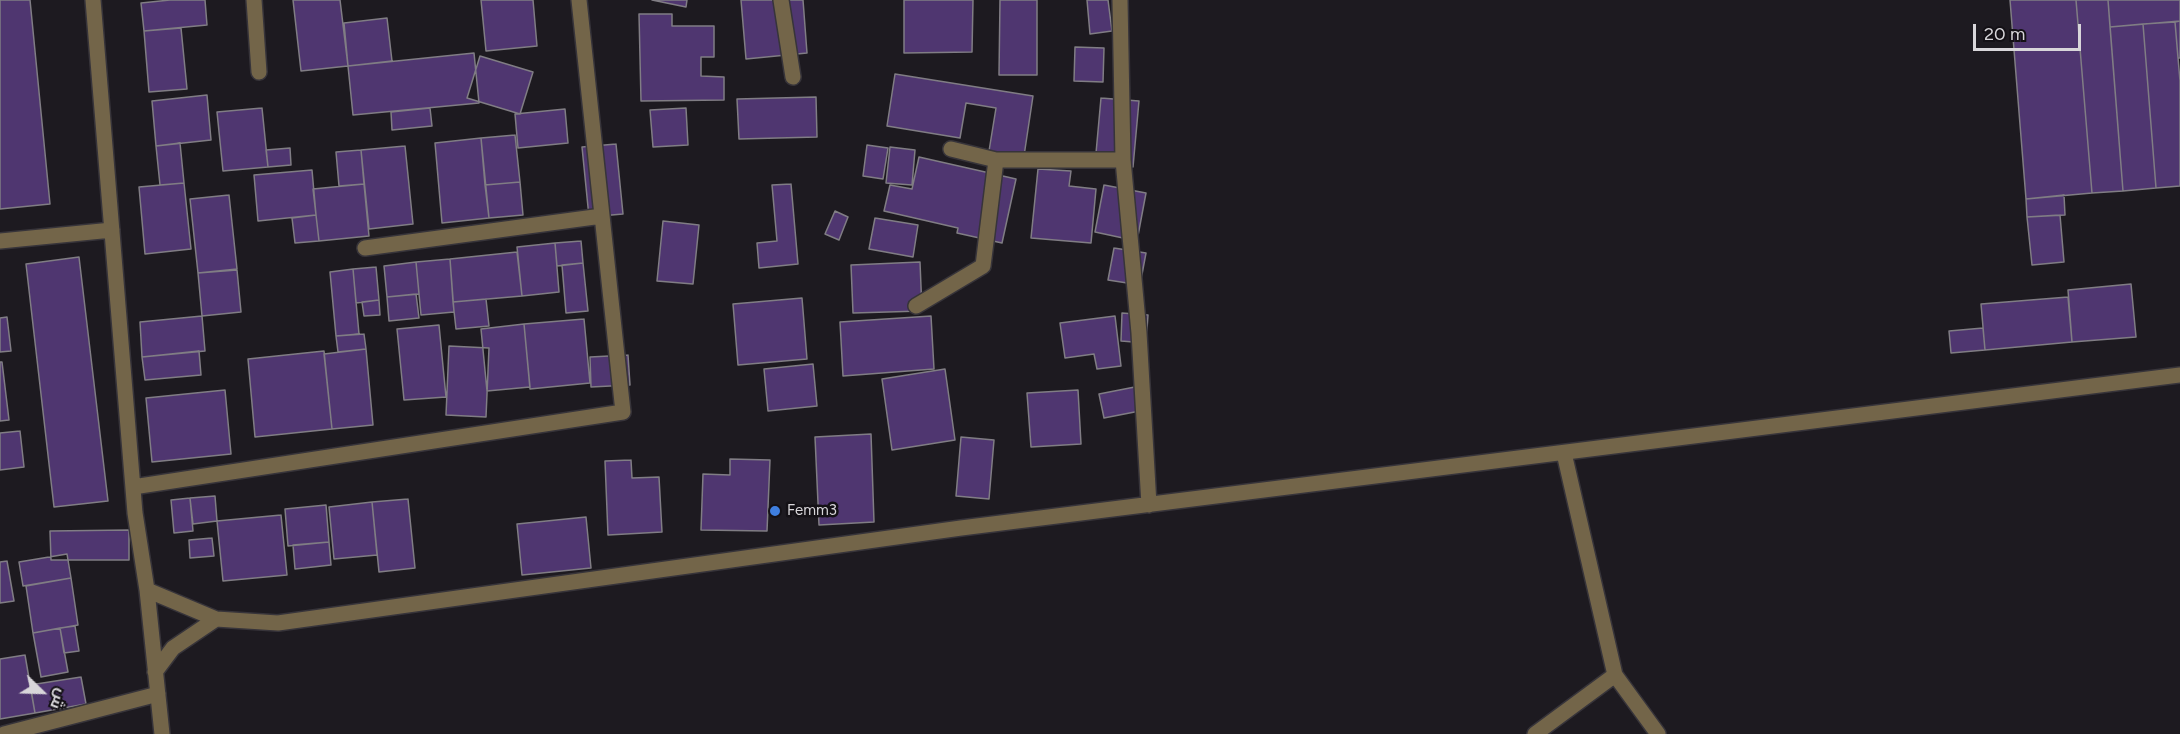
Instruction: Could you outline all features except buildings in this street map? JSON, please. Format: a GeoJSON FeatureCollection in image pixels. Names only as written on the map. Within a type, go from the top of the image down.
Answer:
{"type":"FeatureCollection","features":[{"type":"Feature","properties":{"kind":"street"},"geometry":{"type":"LineString","coordinates":[[93,0],[133,487],[147,590],[162,734]]}},
{"type":"Feature","properties":{"kind":"street"},"geometry":{"type":"LineString","coordinates":[[254,0],[259,72]]}},
{"type":"Feature","properties":{"kind":"street"},"geometry":{"type":"LineString","coordinates":[[133,487],[623,412],[579,0]]}},
{"type":"Feature","properties":{"kind":"street"},"geometry":{"type":"LineString","coordinates":[[781,0],[792,77]]}},
{"type":"Feature","properties":{"kind":"street"},"geometry":{"type":"LineString","coordinates":[[1120,0],[1123,160],[1139,333],[1149,505]]}},
{"type":"Feature","properties":{"kind":"street"},"geometry":{"type":"LineString","coordinates":[[951,149],[996,159],[1123,160]]}},
{"type":"Feature","properties":{"kind":"street"},"geometry":{"type":"LineString","coordinates":[[916,306],[982,266],[996,159]]}},
{"type":"Feature","properties":{"kind":"street"},"geometry":{"type":"LineString","coordinates":[[364,248],[602,216]]}},
{"type":"Feature","properties":{"kind":"street"},"geometry":{"type":"LineString","coordinates":[[0,241],[112,230]]}},
{"type":"Feature","properties":{"kind":"street"},"geometry":{"type":"LineString","coordinates":[[147,590],[216,619],[278,623],[961,528],[2180,375]]}},
{"type":"Feature","properties":{"kind":"street"},"geometry":{"type":"LineString","coordinates":[[1564,453],[1615,675],[1658,734]]}},
{"type":"Feature","properties":{"kind":"street"},"geometry":{"type":"LineString","coordinates":[[155,672],[173,648],[216,619]]}},
{"type":"Feature","properties":{"kind":"street"},"geometry":{"type":"LineString","coordinates":[[1535,734],[1615,675]]}},
{"type":"Feature","properties":{"kind":"street"},"geometry":{"type":"LineString","coordinates":[[4,734],[158,694]]}},
{"type":"Feature","properties":{"kind":"place","name":"Femm3"},"geometry":{"type":"Point","coordinates":[775,511]}}]}
